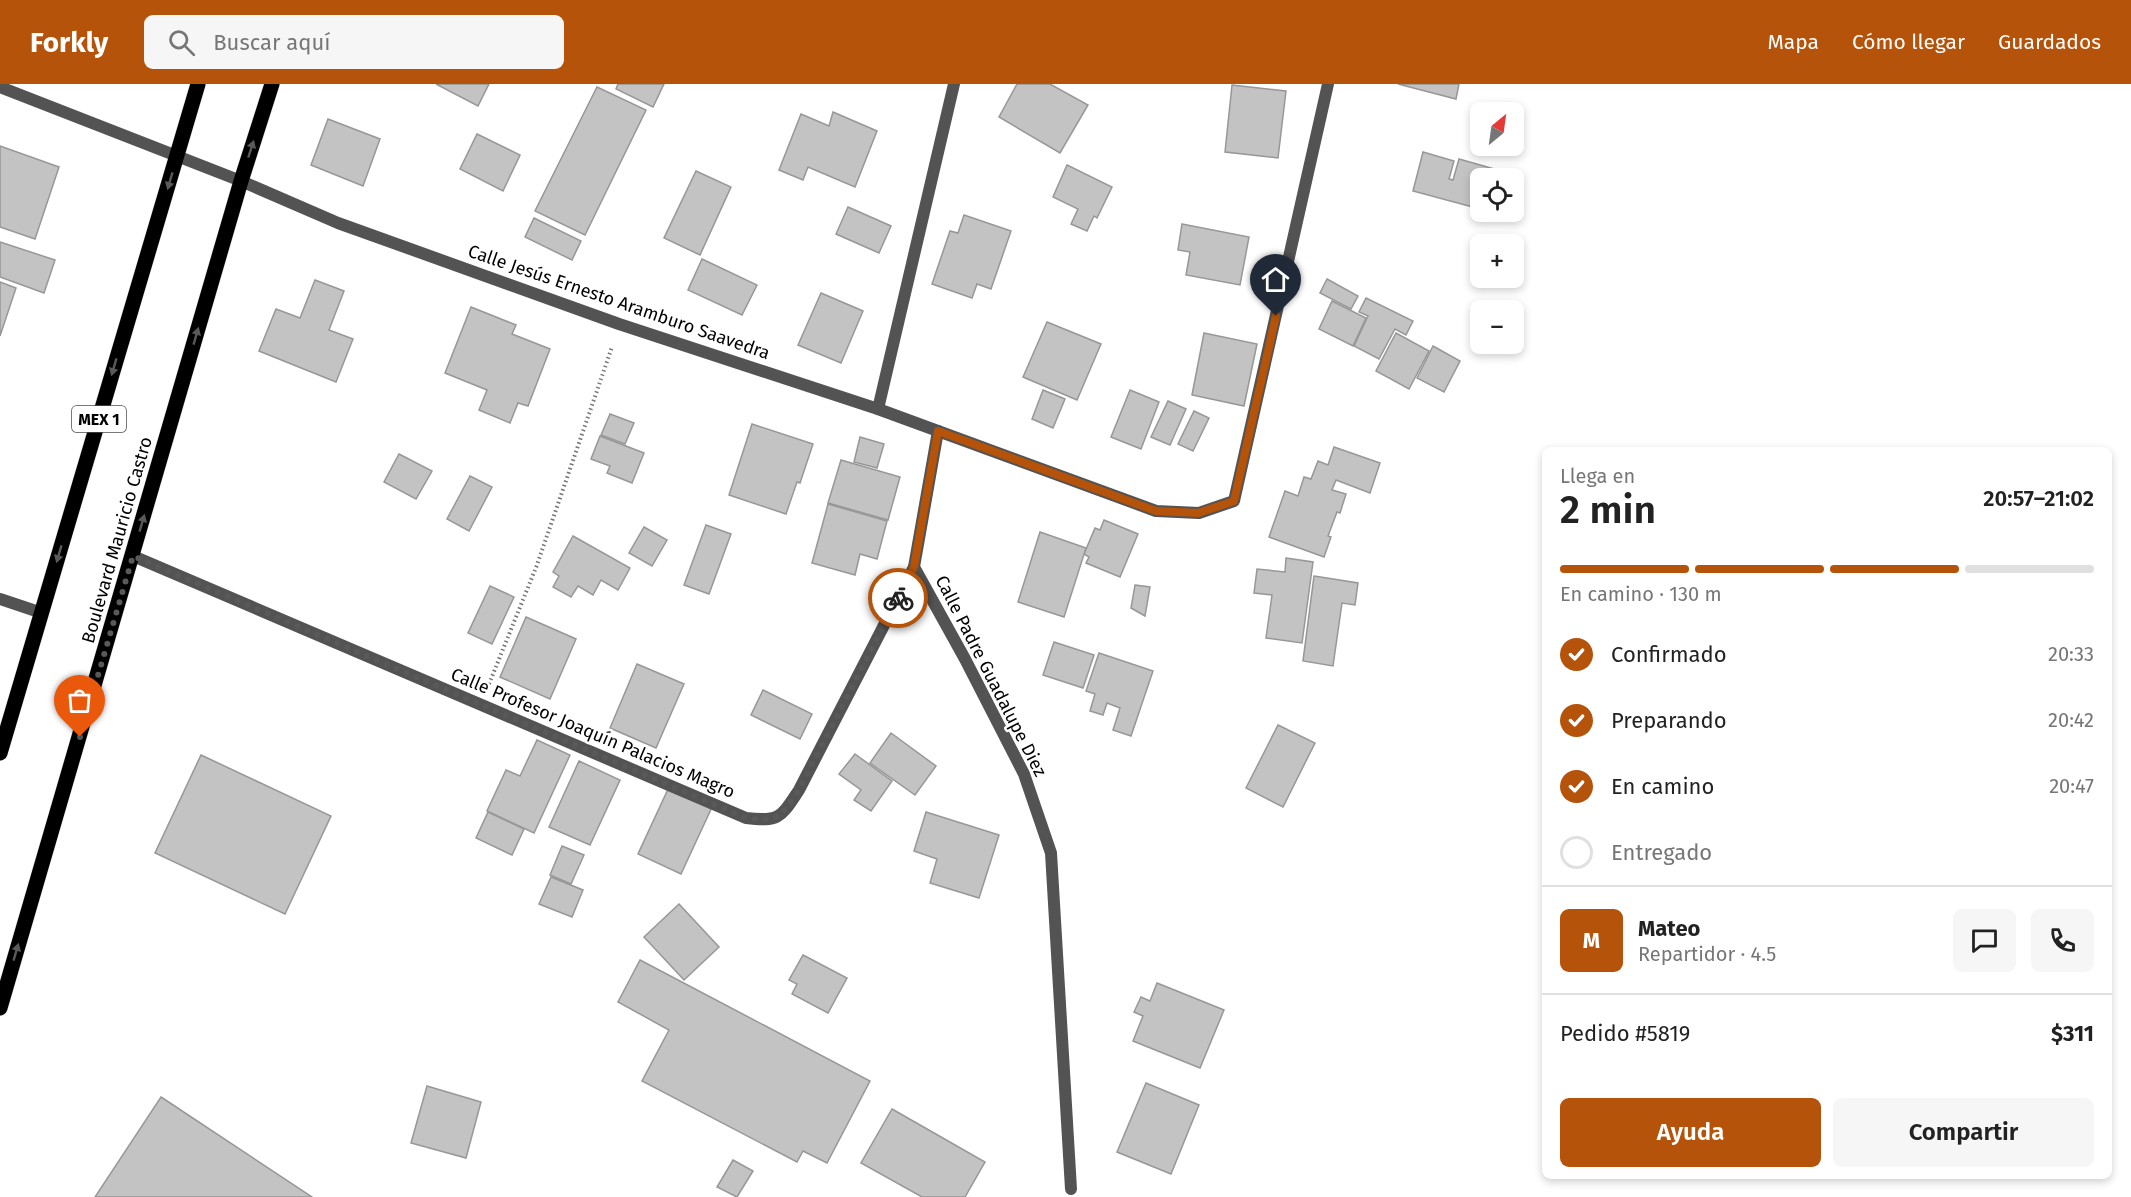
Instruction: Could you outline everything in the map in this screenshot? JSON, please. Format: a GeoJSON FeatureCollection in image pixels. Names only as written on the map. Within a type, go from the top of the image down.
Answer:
{"type":"FeatureCollection","features":[{"type":"Feature","properties":{"kind":"main road","name":"MEX 1"},"geometry":{"type":"LineString","coordinates":[[0,753],[198,84]]}},
{"type":"Feature","properties":{"kind":"main road","name":"Boulevard Mauricio Castro"},"geometry":{"type":"LineString","coordinates":[[0,1008],[241,181],[272,84]]}},
{"type":"Feature","properties":{"kind":"street"},"geometry":{"type":"LineString","coordinates":[[878,409],[954,84]]}},
{"type":"Feature","properties":{"kind":"street","name":"Calle Jesús Ernesto Aramburo Saavedra"},"geometry":{"type":"LineString","coordinates":[[0,87],[241,181],[338,223],[619,324],[878,409],[1156,511],[1198,513],[1234,501],[1328,84]]}},
{"type":"Feature","properties":{"kind":"street","name":"Calle Padre Guadalupe Diez"},"geometry":{"type":"LineString","coordinates":[[938,431],[914,567],[965,659],[1024,774],[1051,853],[1071,1189]]}},
{"type":"Feature","properties":{"kind":"street","name":"Calle Profesor Joaquín Palacios Magro"},"geometry":{"type":"LineString","coordinates":[[133,556],[746,818],[768,821],[784,812],[799,790],[914,567]]}},
{"type":"Feature","properties":{"kind":"street"},"geometry":{"type":"LineString","coordinates":[[0,599],[42,613]]}},
{"type":"Feature","properties":{"kind":"path"},"geometry":{"type":"LineString","coordinates":[[481,704],[537,565],[619,324]]}},
{"type":"Feature","properties":{"kind":"building"},"geometry":{"type":"Polygon","coordinates":[[[436,84],[489,84],[478,106],[436,84]]]}},
{"type":"Feature","properties":{"kind":"building"},"geometry":{"type":"Polygon","coordinates":[[[618,84],[664,84],[653,107],[616,89],[618,84]]]}},
{"type":"Feature","properties":{"kind":"building"},"geometry":{"type":"Polygon","coordinates":[[[1017,84],[1050,84],[1088,105],[1060,153],[999,117],[1017,84]]]}},
{"type":"Feature","properties":{"kind":"building"},"geometry":{"type":"Polygon","coordinates":[[[1398,84],[1459,84],[1456,99],[1398,84]]]}},
{"type":"Feature","properties":{"kind":"building"},"geometry":{"type":"Polygon","coordinates":[[[1232,85],[1286,91],[1278,158],[1225,152],[1232,85]]]}},
{"type":"Feature","properties":{"kind":"building"},"geometry":{"type":"Polygon","coordinates":[[[597,87],[646,110],[585,235],[535,211],[597,87]]]}},
{"type":"Feature","properties":{"kind":"building"},"geometry":{"type":"Polygon","coordinates":[[[833,112],[877,131],[855,187],[808,167],[803,180],[779,170],[801,114],[829,126],[833,112]]]}},
{"type":"Feature","properties":{"kind":"building"},"geometry":{"type":"Polygon","coordinates":[[[328,119],[380,139],[363,186],[311,165],[328,119]]]}},
{"type":"Feature","properties":{"kind":"building"},"geometry":{"type":"Polygon","coordinates":[[[477,134],[520,155],[503,191],[460,169],[477,134]]]}},
{"type":"Feature","properties":{"kind":"building"},"geometry":{"type":"Polygon","coordinates":[[[0,146],[59,167],[35,239],[0,227],[0,146]]]}},
{"type":"Feature","properties":{"kind":"building"},"geometry":{"type":"Polygon","coordinates":[[[1423,152],[1454,161],[1449,179],[1453,180],[1459,159],[1491,168],[1470,168],[1470,206],[1413,191],[1423,152]]]}},
{"type":"Feature","properties":{"kind":"building"},"geometry":{"type":"Polygon","coordinates":[[[1067,165],[1112,187],[1097,218],[1094,216],[1087,231],[1071,224],[1078,209],[1053,197],[1067,165]]]}},
{"type":"Feature","properties":{"kind":"building"},"geometry":{"type":"Polygon","coordinates":[[[696,171],[731,187],[700,255],[664,238],[696,171]]]}},
{"type":"Feature","properties":{"kind":"building"},"geometry":{"type":"Polygon","coordinates":[[[848,207],[891,226],[879,253],[836,234],[848,207]]]}},
{"type":"Feature","properties":{"kind":"building"},"geometry":{"type":"Polygon","coordinates":[[[964,215],[1011,231],[991,289],[977,284],[972,298],[932,284],[950,231],[958,233],[964,215]]]}},
{"type":"Feature","properties":{"kind":"building"},"geometry":{"type":"Polygon","coordinates":[[[534,218],[581,241],[572,260],[525,237],[534,218]]]}},
{"type":"Feature","properties":{"kind":"building"},"geometry":{"type":"Polygon","coordinates":[[[1182,224],[1249,237],[1240,285],[1186,275],[1190,252],[1178,250],[1182,224]]]}},
{"type":"Feature","properties":{"kind":"building"},"geometry":{"type":"Polygon","coordinates":[[[0,242],[55,260],[44,293],[0,277],[0,242]]]}},
{"type":"Feature","properties":{"kind":"building"},"geometry":{"type":"Polygon","coordinates":[[[702,259],[757,285],[742,315],[688,290],[702,259]]]}},
{"type":"Feature","properties":{"kind":"building"},"geometry":{"type":"Polygon","coordinates":[[[1327,279],[1358,296],[1351,309],[1320,293],[1327,279]]]}},
{"type":"Feature","properties":{"kind":"building"},"geometry":{"type":"Polygon","coordinates":[[[315,280],[344,291],[329,330],[353,339],[336,382],[259,351],[276,309],[300,318],[315,280]]]}},
{"type":"Feature","properties":{"kind":"building"},"geometry":{"type":"Polygon","coordinates":[[[0,282],[16,288],[0,336],[0,282]]]}},
{"type":"Feature","properties":{"kind":"building"},"geometry":{"type":"Polygon","coordinates":[[[821,293],[863,311],[841,363],[798,345],[821,293]]]}},
{"type":"Feature","properties":{"kind":"building"},"geometry":{"type":"Polygon","coordinates":[[[1366,298],[1413,321],[1406,335],[1395,329],[1379,359],[1354,346],[1368,316],[1359,312],[1366,298]]]}},
{"type":"Feature","properties":{"kind":"building"},"geometry":{"type":"Polygon","coordinates":[[[1332,301],[1366,318],[1353,346],[1319,329],[1332,301]]]}},
{"type":"Feature","properties":{"kind":"building"},"geometry":{"type":"Polygon","coordinates":[[[471,307],[516,325],[512,334],[550,349],[528,406],[518,403],[510,423],[479,410],[487,390],[445,373],[471,307]]]}},
{"type":"Feature","properties":{"kind":"building"},"geometry":{"type":"Polygon","coordinates":[[[1047,322],[1101,344],[1077,400],[1023,377],[1047,322]]]}},
{"type":"Feature","properties":{"kind":"building"},"geometry":{"type":"Polygon","coordinates":[[[1204,333],[1257,344],[1244,406],[1192,395],[1204,333]]]}},
{"type":"Feature","properties":{"kind":"building"},"geometry":{"type":"Polygon","coordinates":[[[1396,333],[1429,351],[1409,389],[1376,371],[1396,333]]]}},
{"type":"Feature","properties":{"kind":"building"},"geometry":{"type":"Polygon","coordinates":[[[1433,346],[1460,361],[1444,392],[1417,378],[1433,346]]]}},
{"type":"Feature","properties":{"kind":"building"},"geometry":{"type":"Polygon","coordinates":[[[1043,390],[1065,399],[1053,428],[1032,419],[1043,390]]]}},
{"type":"Feature","properties":{"kind":"building"},"geometry":{"type":"Polygon","coordinates":[[[1130,390],[1159,402],[1141,449],[1111,437],[1130,390]]]}},
{"type":"Feature","properties":{"kind":"building"},"geometry":{"type":"Polygon","coordinates":[[[1168,401],[1186,409],[1170,445],[1151,437],[1168,401]]]}},
{"type":"Feature","properties":{"kind":"building"},"geometry":{"type":"Polygon","coordinates":[[[1194,411],[1209,418],[1193,451],[1178,444],[1194,411]]]}},
{"type":"Feature","properties":{"kind":"building"},"geometry":{"type":"Polygon","coordinates":[[[610,414],[634,423],[625,444],[601,435],[610,414]]]}},
{"type":"Feature","properties":{"kind":"building"},"geometry":{"type":"Polygon","coordinates":[[[752,424],[813,444],[800,483],[797,482],[786,514],[729,495],[752,424]]]}},
{"type":"Feature","properties":{"kind":"building"},"geometry":{"type":"Polygon","coordinates":[[[600,436],[644,453],[632,483],[607,473],[610,466],[591,459],[600,436]]]}},
{"type":"Feature","properties":{"kind":"building"},"geometry":{"type":"Polygon","coordinates":[[[860,437],[884,444],[877,468],[854,462],[860,437]]]}},
{"type":"Feature","properties":{"kind":"building"},"geometry":{"type":"Polygon","coordinates":[[[1334,447],[1380,463],[1370,493],[1336,480],[1332,490],[1346,494],[1340,513],[1337,512],[1328,536],[1331,537],[1324,557],[1269,537],[1285,491],[1298,496],[1304,477],[1311,479],[1318,461],[1328,465],[1334,447]]]}},
{"type":"Feature","properties":{"kind":"building"},"geometry":{"type":"Polygon","coordinates":[[[399,454],[432,471],[416,499],[384,482],[399,454]]]}},
{"type":"Feature","properties":{"kind":"building"},"geometry":{"type":"Polygon","coordinates":[[[841,460],[900,477],[888,520],[828,503],[841,460]]]}},
{"type":"Feature","properties":{"kind":"building"},"geometry":{"type":"Polygon","coordinates":[[[470,476],[492,487],[469,531],[447,519],[470,476]]]}},
{"type":"Feature","properties":{"kind":"building"},"geometry":{"type":"Polygon","coordinates":[[[828,504],[887,521],[877,559],[860,554],[855,575],[812,563],[828,504]]]}},
{"type":"Feature","properties":{"kind":"building"},"geometry":{"type":"Polygon","coordinates":[[[1104,520],[1138,534],[1120,577],[1086,563],[1089,557],[1084,554],[1095,528],[1100,530],[1104,520]]]}},
{"type":"Feature","properties":{"kind":"building"},"geometry":{"type":"Polygon","coordinates":[[[706,525],[731,534],[709,594],[684,585],[706,525]]]}},
{"type":"Feature","properties":{"kind":"building"},"geometry":{"type":"Polygon","coordinates":[[[644,527],[667,540],[652,566],[629,553],[644,527]]]}},
{"type":"Feature","properties":{"kind":"building"},"geometry":{"type":"Polygon","coordinates":[[[1040,532],[1086,548],[1064,617],[1018,602],[1040,532]]]}},
{"type":"Feature","properties":{"kind":"building"},"geometry":{"type":"Polygon","coordinates":[[[573,536],[630,568],[618,590],[601,580],[593,595],[578,586],[571,597],[553,587],[559,576],[553,572],[573,536]]]}},
{"type":"Feature","properties":{"kind":"building"},"geometry":{"type":"Polygon","coordinates":[[[1286,558],[1313,562],[1302,643],[1266,638],[1272,595],[1254,593],[1257,569],[1285,572],[1286,558]]]}},
{"type":"Feature","properties":{"kind":"building"},"geometry":{"type":"Polygon","coordinates":[[[1314,576],[1358,583],[1355,605],[1342,603],[1333,666],[1303,661],[1314,576]]]}},
{"type":"Feature","properties":{"kind":"building"},"geometry":{"type":"Polygon","coordinates":[[[1135,585],[1150,587],[1145,616],[1131,608],[1135,585]]]}},
{"type":"Feature","properties":{"kind":"building"},"geometry":{"type":"Polygon","coordinates":[[[490,586],[514,597],[492,644],[468,633],[490,586]]]}},
{"type":"Feature","properties":{"kind":"building"},"geometry":{"type":"Polygon","coordinates":[[[526,617],[576,639],[550,699],[500,677],[526,617]]]}},
{"type":"Feature","properties":{"kind":"building"},"geometry":{"type":"Polygon","coordinates":[[[1054,642],[1094,655],[1083,688],[1043,675],[1054,642]]]}},
{"type":"Feature","properties":{"kind":"building"},"geometry":{"type":"Polygon","coordinates":[[[1099,653],[1153,671],[1131,736],[1113,730],[1120,708],[1107,703],[1103,715],[1090,711],[1095,694],[1086,691],[1099,653]]]}},
{"type":"Feature","properties":{"kind":"building"},"geometry":{"type":"Polygon","coordinates":[[[637,664],[684,684],[656,748],[610,728],[637,664]]]}},
{"type":"Feature","properties":{"kind":"building"},"geometry":{"type":"Polygon","coordinates":[[[763,690],[812,714],[800,739],[751,715],[763,690]]]}},
{"type":"Feature","properties":{"kind":"building"},"geometry":{"type":"Polygon","coordinates":[[[1278,725],[1315,743],[1283,807],[1246,788],[1278,725]]]}},
{"type":"Feature","properties":{"kind":"building"},"geometry":{"type":"Polygon","coordinates":[[[891,733],[936,766],[915,795],[870,763],[891,733]]]}},
{"type":"Feature","properties":{"kind":"building"},"geometry":{"type":"Polygon","coordinates":[[[537,740],[570,755],[534,833],[487,811],[506,770],[520,776],[537,740]]]}},
{"type":"Feature","properties":{"kind":"building"},"geometry":{"type":"Polygon","coordinates":[[[855,754],[892,781],[871,811],[854,800],[861,790],[839,774],[855,754]]]}},
{"type":"Feature","properties":{"kind":"building"},"geometry":{"type":"Polygon","coordinates":[[[201,755],[331,816],[285,914],[155,853],[201,755]]]}},
{"type":"Feature","properties":{"kind":"building"},"geometry":{"type":"Polygon","coordinates":[[[579,761],[620,780],[590,845],[549,827],[579,761]]]}},
{"type":"Feature","properties":{"kind":"building"},"geometry":{"type":"Polygon","coordinates":[[[669,787],[712,807],[681,874],[638,854],[669,787]]]}},
{"type":"Feature","properties":{"kind":"building"},"geometry":{"type":"Polygon","coordinates":[[[488,812],[524,829],[512,855],[476,838],[488,812]]]}},
{"type":"Feature","properties":{"kind":"building"},"geometry":{"type":"Polygon","coordinates":[[[926,812],[999,835],[979,898],[930,883],[937,859],[914,851],[926,812]]]}},
{"type":"Feature","properties":{"kind":"building"},"geometry":{"type":"Polygon","coordinates":[[[562,846],[584,855],[571,884],[550,875],[562,846]]]}},
{"type":"Feature","properties":{"kind":"building"},"geometry":{"type":"Polygon","coordinates":[[[551,877],[583,890],[572,917],[539,904],[551,877]]]}},
{"type":"Feature","properties":{"kind":"building"},"geometry":{"type":"Polygon","coordinates":[[[679,904],[719,947],[684,980],[644,937],[679,904]]]}},
{"type":"Feature","properties":{"kind":"building"},"geometry":{"type":"Polygon","coordinates":[[[803,955],[847,978],[828,1013],[792,994],[797,984],[789,980],[803,955]]]}},
{"type":"Feature","properties":{"kind":"building"},"geometry":{"type":"Polygon","coordinates":[[[640,960],[870,1081],[827,1163],[803,1151],[797,1162],[642,1081],[669,1030],[618,1002],[640,960]]]}},
{"type":"Feature","properties":{"kind":"building"},"geometry":{"type":"Polygon","coordinates":[[[1157,983],[1224,1010],[1200,1068],[1133,1041],[1143,1016],[1134,1012],[1141,997],[1150,1001],[1157,983]]]}},
{"type":"Feature","properties":{"kind":"building"},"geometry":{"type":"Polygon","coordinates":[[[1146,1083],[1199,1105],[1171,1174],[1117,1152],[1146,1083]]]}},
{"type":"Feature","properties":{"kind":"building"},"geometry":{"type":"Polygon","coordinates":[[[427,1086],[481,1102],[466,1158],[411,1143],[427,1086]]]}},
{"type":"Feature","properties":{"kind":"building"},"geometry":{"type":"Polygon","coordinates":[[[161,1097],[312,1197],[95,1197],[161,1097]]]}},
{"type":"Feature","properties":{"kind":"building"},"geometry":{"type":"Polygon","coordinates":[[[892,1109],[985,1162],[965,1197],[922,1197],[861,1163],[892,1109]]]}},
{"type":"Feature","properties":{"kind":"building"},"geometry":{"type":"Polygon","coordinates":[[[733,1160],[753,1171],[737,1197],[717,1187],[733,1160]]]}},
{"type":"Feature","properties":{"kind":"way so far"},"geometry":{"type":"LineString","coordinates":[[80,737],[133,556],[746,818],[768,821],[784,812],[799,790],[898,598]]}},
{"type":"Feature","properties":{"kind":"route"},"geometry":{"type":"LineString","coordinates":[[898,598],[914,567],[938,431],[1156,511],[1198,513],[1234,501],[1276,316]]}}]}
